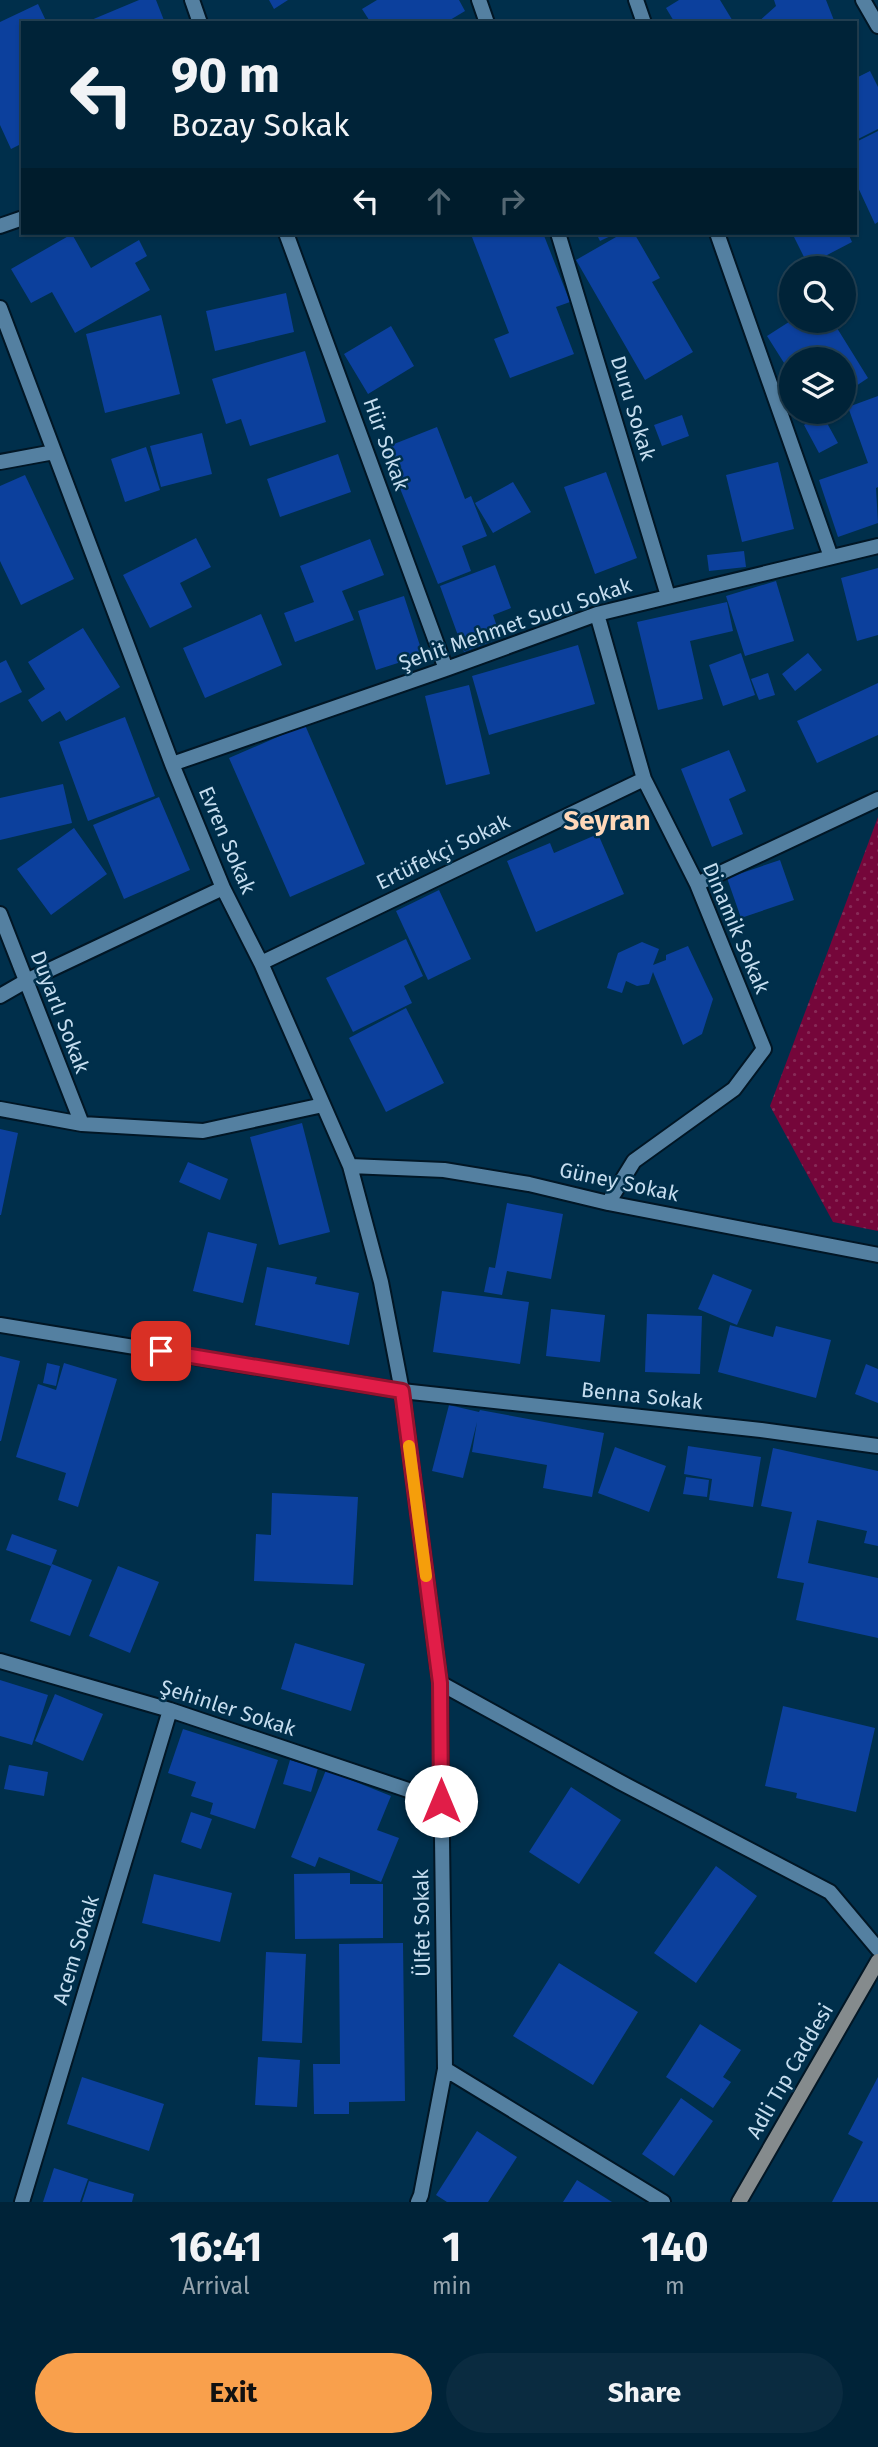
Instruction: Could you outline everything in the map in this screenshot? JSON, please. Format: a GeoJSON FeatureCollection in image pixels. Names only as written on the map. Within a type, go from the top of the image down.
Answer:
{"type":"FeatureCollection","features":[{"type":"Feature","properties":{"kind":"street"},"geometry":{"type":"LineString","coordinates":[[192,0],[199,21]]}},
{"type":"Feature","properties":{"kind":"street"},"geometry":{"type":"LineString","coordinates":[[479,0],[486,21]]}},
{"type":"Feature","properties":{"kind":"street"},"geometry":{"type":"LineString","coordinates":[[636,0],[643,21]]}},
{"type":"Feature","properties":{"kind":"street"},"geometry":{"type":"LineString","coordinates":[[863,0],[878,26]]}},
{"type":"Feature","properties":{"kind":"street"},"geometry":{"type":"LineString","coordinates":[[0,226],[21,219]]}},
{"type":"Feature","properties":{"kind":"street","name":"Hür Sokak"},"geometry":{"type":"LineString","coordinates":[[287,235],[446,669]]}},
{"type":"Feature","properties":{"kind":"street","name":"Duru Sokak"},"geometry":{"type":"LineString","coordinates":[[559,235],[668,596]]}},
{"type":"Feature","properties":{"kind":"street"},"geometry":{"type":"LineString","coordinates":[[718,235],[831,557]]}},
{"type":"Feature","properties":{"kind":"street","name":"Evren Sokak"},"geometry":{"type":"LineString","coordinates":[[0,308],[173,764],[223,888],[261,964],[350,1166],[382,1282],[402,1391]]}},
{"type":"Feature","properties":{"kind":"street"},"geometry":{"type":"LineString","coordinates":[[0,462],[54,452]]}},
{"type":"Feature","properties":{"kind":"street","name":"Şehit Mehmet Sucu Sokak"},"geometry":{"type":"LineString","coordinates":[[173,764],[597,614],[878,546]]}},
{"type":"Feature","properties":{"kind":"street","name":"Dinamik Sokak"},"geometry":{"type":"LineString","coordinates":[[597,614],[644,779],[696,884],[764,1049],[734,1089],[634,1161],[608,1203]]}},
{"type":"Feature","properties":{"kind":"street","name":"Ertüfekçi Sokak"},"geometry":{"type":"LineString","coordinates":[[261,964],[644,779]]}},
{"type":"Feature","properties":{"kind":"street"},"geometry":{"type":"LineString","coordinates":[[696,884],[878,799]]}},
{"type":"Feature","properties":{"kind":"street"},"geometry":{"type":"LineString","coordinates":[[0,996],[26,981],[223,888]]}},
{"type":"Feature","properties":{"kind":"street","name":"Duyarlı Sokak"},"geometry":{"type":"LineString","coordinates":[[0,914],[82,1124]]}},
{"type":"Feature","properties":{"kind":"street"},"geometry":{"type":"LineString","coordinates":[[0,1109],[82,1124],[203,1131],[323,1105]]}},
{"type":"Feature","properties":{"kind":"street","name":"Güney Sokak"},"geometry":{"type":"LineString","coordinates":[[350,1166],[444,1170],[529,1184],[608,1203],[878,1255]]}},
{"type":"Feature","properties":{"kind":"street","name":"Benna Sokak"},"geometry":{"type":"LineString","coordinates":[[0,1325],[402,1391],[761,1430],[878,1446]]}},
{"type":"Feature","properties":{"kind":"street","name":"Ülfet Sokak"},"geometry":{"type":"LineString","coordinates":[[402,1391],[440,1683],[444,2069],[418,2202]]}},
{"type":"Feature","properties":{"kind":"street","name":"Şehinler Sokak"},"geometry":{"type":"LineString","coordinates":[[0,1661],[170,1710],[441,1801]]}},
{"type":"Feature","properties":{"kind":"street"},"geometry":{"type":"LineString","coordinates":[[440,1683],[620,1782],[830,1892],[878,1949]]}},
{"type":"Feature","properties":{"kind":"street","name":"Acem Sokak"},"geometry":{"type":"LineString","coordinates":[[22,2202],[170,1710]]}},
{"type":"Feature","properties":{"kind":"street","name":"Adli Tıp Caddesi"},"geometry":{"type":"LineString","coordinates":[[739,2202],[878,1961]]}},
{"type":"Feature","properties":{"kind":"street"},"geometry":{"type":"LineString","coordinates":[[444,2069],[663,2202]]}},
{"type":"Feature","properties":{"kind":"shaded area"},"geometry":{"type":"Polygon","coordinates":[[[878,817],[878,1231],[833,1222],[770,1106],[878,817]]]}},
{"type":"Feature","properties":{"kind":"building"},"geometry":{"type":"Polygon","coordinates":[[[139,0],[156,0],[164,21],[89,21],[139,0]]]}},
{"type":"Feature","properties":{"kind":"building"},"geometry":{"type":"Polygon","coordinates":[[[269,0],[288,0],[274,9],[269,0]]]}},
{"type":"Feature","properties":{"kind":"building"},"geometry":{"type":"Polygon","coordinates":[[[377,0],[459,0],[465,11],[448,21],[370,21],[362,9],[377,0]]]}},
{"type":"Feature","properties":{"kind":"building"},"geometry":{"type":"Polygon","coordinates":[[[679,0],[720,0],[733,21],[674,21],[666,8],[679,0]]]}},
{"type":"Feature","properties":{"kind":"building"},"geometry":{"type":"Polygon","coordinates":[[[774,0],[826,0],[834,21],[759,21],[776,6],[774,0]]]}},
{"type":"Feature","properties":{"kind":"building"},"geometry":{"type":"Polygon","coordinates":[[[38,4],[46,21],[21,21],[21,144],[11,149],[0,125],[0,22],[38,4]]]}},
{"type":"Feature","properties":{"kind":"building"},"geometry":{"type":"Polygon","coordinates":[[[870,71],[878,87],[878,129],[857,140],[857,78],[870,71]]]}},
{"type":"Feature","properties":{"kind":"building"},"geometry":{"type":"Polygon","coordinates":[[[878,131],[878,222],[875,224],[857,185],[857,142],[878,131]]]}},
{"type":"Feature","properties":{"kind":"building"},"geometry":{"type":"Polygon","coordinates":[[[70,235],[91,268],[139,240],[147,256],[135,263],[150,290],[75,333],[52,292],[31,303],[11,269],[70,235]]]}},
{"type":"Feature","properties":{"kind":"building"},"geometry":{"type":"Polygon","coordinates":[[[544,235],[570,302],[556,307],[574,354],[510,378],[494,339],[509,333],[472,237],[544,235]]]}},
{"type":"Feature","properties":{"kind":"building"},"geometry":{"type":"Polygon","coordinates":[[[597,235],[613,235],[600,241],[597,235]]]}},
{"type":"Feature","properties":{"kind":"building"},"geometry":{"type":"Polygon","coordinates":[[[620,235],[635,235],[660,278],[652,282],[693,352],[645,380],[576,260],[620,235]]]}},
{"type":"Feature","properties":{"kind":"building"},"geometry":{"type":"Polygon","coordinates":[[[793,235],[849,235],[852,242],[825,256],[804,256],[793,235]]]}},
{"type":"Feature","properties":{"kind":"building"},"geometry":{"type":"Polygon","coordinates":[[[286,293],[294,332],[215,351],[206,311],[286,293]]]}},
{"type":"Feature","properties":{"kind":"building"},"geometry":{"type":"Polygon","coordinates":[[[161,315],[180,394],[105,413],[86,334],[161,315]]]}},
{"type":"Feature","properties":{"kind":"building"},"geometry":{"type":"Polygon","coordinates":[[[391,326],[414,366],[368,394],[344,354],[391,326]]]}},
{"type":"Feature","properties":{"kind":"building"},"geometry":{"type":"Polygon","coordinates":[[[779,328],[779,333],[840,333],[849,347],[779,347],[779,355],[767,336],[779,328]]]}},
{"type":"Feature","properties":{"kind":"building"},"geometry":{"type":"Polygon","coordinates":[[[305,351],[326,422],[250,446],[241,419],[226,424],[212,379],[305,351]]]}},
{"type":"Feature","properties":{"kind":"building"},"geometry":{"type":"Polygon","coordinates":[[[856,359],[868,378],[856,386],[856,359]]]}},
{"type":"Feature","properties":{"kind":"building"},"geometry":{"type":"Polygon","coordinates":[[[878,396],[878,523],[838,537],[819,480],[868,463],[854,424],[856,404],[878,396]]]}},
{"type":"Feature","properties":{"kind":"building"},"geometry":{"type":"Polygon","coordinates":[[[682,415],[689,436],[662,446],[654,425],[682,415]]]}},
{"type":"Feature","properties":{"kind":"building"},"geometry":{"type":"Polygon","coordinates":[[[828,424],[838,443],[819,453],[804,425],[828,424]]]}},
{"type":"Feature","properties":{"kind":"building"},"geometry":{"type":"Polygon","coordinates":[[[437,427],[465,499],[471,496],[487,536],[462,546],[471,571],[438,584],[384,448],[437,427]]]}},
{"type":"Feature","properties":{"kind":"building"},"geometry":{"type":"Polygon","coordinates":[[[202,433],[212,474],[161,487],[150,446],[202,433]]]}},
{"type":"Feature","properties":{"kind":"building"},"geometry":{"type":"Polygon","coordinates":[[[146,447],[160,490],[125,502],[111,459],[146,447]]]}},
{"type":"Feature","properties":{"kind":"building"},"geometry":{"type":"Polygon","coordinates":[[[338,454],[351,492],[280,517],[267,479],[338,454]]]}},
{"type":"Feature","properties":{"kind":"building"},"geometry":{"type":"Polygon","coordinates":[[[778,462],[794,529],[742,542],[726,475],[778,462]]]}},
{"type":"Feature","properties":{"kind":"building"},"geometry":{"type":"Polygon","coordinates":[[[606,472],[637,558],[595,574],[564,487],[606,472]]]}},
{"type":"Feature","properties":{"kind":"building"},"geometry":{"type":"Polygon","coordinates":[[[25,475],[74,579],[21,605],[0,561],[0,486],[25,475]]]}},
{"type":"Feature","properties":{"kind":"building"},"geometry":{"type":"Polygon","coordinates":[[[513,482],[531,512],[493,533],[475,503],[513,482]]]}},
{"type":"Feature","properties":{"kind":"building"},"geometry":{"type":"Polygon","coordinates":[[[196,538],[211,567],[180,583],[192,607],[150,628],[123,575],[196,538]]]}},
{"type":"Feature","properties":{"kind":"building"},"geometry":{"type":"Polygon","coordinates":[[[370,539],[384,575],[342,591],[354,620],[295,642],[284,613],[314,602],[300,566],[370,539]]]}},
{"type":"Feature","properties":{"kind":"building"},"geometry":{"type":"Polygon","coordinates":[[[744,551],[746,567],[709,571],[707,555],[744,551]]]}},
{"type":"Feature","properties":{"kind":"building"},"geometry":{"type":"Polygon","coordinates":[[[495,565],[511,608],[493,615],[501,638],[464,652],[440,586],[495,565]]]}},
{"type":"Feature","properties":{"kind":"building"},"geometry":{"type":"Polygon","coordinates":[[[878,568],[878,635],[857,641],[841,578],[878,568]]]}},
{"type":"Feature","properties":{"kind":"building"},"geometry":{"type":"Polygon","coordinates":[[[776,581],[794,641],[745,656],[726,596],[776,581]]]}},
{"type":"Feature","properties":{"kind":"building"},"geometry":{"type":"Polygon","coordinates":[[[404,596],[423,655],[376,670],[358,611],[404,596]]]}},
{"type":"Feature","properties":{"kind":"building"},"geometry":{"type":"Polygon","coordinates":[[[727,602],[733,631],[690,641],[703,699],[658,710],[637,622],[727,602]]]}},
{"type":"Feature","properties":{"kind":"building"},"geometry":{"type":"Polygon","coordinates":[[[261,614],[282,665],[205,698],[183,648],[261,614]]]}},
{"type":"Feature","properties":{"kind":"building"},"geometry":{"type":"Polygon","coordinates":[[[83,628],[120,687],[66,721],[60,711],[42,722],[28,700],[45,689],[28,662],[83,628]]]}},
{"type":"Feature","properties":{"kind":"building"},"geometry":{"type":"Polygon","coordinates":[[[578,645],[595,704],[489,735],[472,676],[578,645]]]}},
{"type":"Feature","properties":{"kind":"building"},"geometry":{"type":"Polygon","coordinates":[[[741,653],[755,695],[723,706],[709,665],[741,653]]]}},
{"type":"Feature","properties":{"kind":"building"},"geometry":{"type":"Polygon","coordinates":[[[808,653],[822,670],[795,691],[782,674],[808,653]]]}},
{"type":"Feature","properties":{"kind":"building"},"geometry":{"type":"Polygon","coordinates":[[[6,660],[22,692],[0,703],[0,663],[6,660]]]}},
{"type":"Feature","properties":{"kind":"building"},"geometry":{"type":"Polygon","coordinates":[[[768,673],[775,695],[759,700],[751,679],[768,673]]]}},
{"type":"Feature","properties":{"kind":"building"},"geometry":{"type":"Polygon","coordinates":[[[878,683],[878,735],[817,763],[797,721],[878,683]]]}},
{"type":"Feature","properties":{"kind":"building"},"geometry":{"type":"Polygon","coordinates":[[[469,685],[490,774],[446,785],[425,696],[469,685]]]}},
{"type":"Feature","properties":{"kind":"building"},"geometry":{"type":"Polygon","coordinates":[[[125,717],[155,796],[88,821],[59,742],[125,717]]]}},
{"type":"Feature","properties":{"kind":"building"},"geometry":{"type":"Polygon","coordinates":[[[305,725],[365,864],[290,897],[229,758],[305,725]]]}},
{"type":"Feature","properties":{"kind":"building"},"geometry":{"type":"Polygon","coordinates":[[[729,750],[746,791],[729,799],[743,834],[712,847],[681,769],[729,750]]]}},
{"type":"Feature","properties":{"kind":"building"},"geometry":{"type":"Polygon","coordinates":[[[63,784],[72,823],[0,840],[0,798],[63,784]]]}},
{"type":"Feature","properties":{"kind":"building"},"geometry":{"type":"Polygon","coordinates":[[[159,797],[190,870],[124,899],[93,825],[159,797]]]}},
{"type":"Feature","properties":{"kind":"building"},"geometry":{"type":"Polygon","coordinates":[[[74,828],[107,874],[51,915],[17,869],[74,828]]]}},
{"type":"Feature","properties":{"kind":"building"},"geometry":{"type":"Polygon","coordinates":[[[598,834],[624,894],[536,932],[507,861],[550,843],[554,853],[598,834]]]}},
{"type":"Feature","properties":{"kind":"building"},"geometry":{"type":"Polygon","coordinates":[[[780,860],[794,900],[741,918],[727,878],[780,860]]]}},
{"type":"Feature","properties":{"kind":"building"},"geometry":{"type":"Polygon","coordinates":[[[439,890],[471,959],[428,980],[396,911],[439,890]]]}},
{"type":"Feature","properties":{"kind":"building"},"geometry":{"type":"Polygon","coordinates":[[[406,939],[423,976],[404,986],[412,1003],[353,1032],[326,978],[406,939]]]}},
{"type":"Feature","properties":{"kind":"building"},"geometry":{"type":"Polygon","coordinates":[[[642,942],[659,949],[653,965],[666,960],[666,955],[688,946],[713,999],[702,1034],[683,1045],[653,972],[649,984],[637,986],[626,981],[622,993],[607,988],[618,953],[642,942]]]}},
{"type":"Feature","properties":{"kind":"building"},"geometry":{"type":"Polygon","coordinates":[[[406,1008],[444,1083],[386,1112],[349,1038],[406,1008]]]}},
{"type":"Feature","properties":{"kind":"building"},"geometry":{"type":"Polygon","coordinates":[[[302,1123],[330,1232],[279,1245],[250,1137],[302,1123]]]}},
{"type":"Feature","properties":{"kind":"building"},"geometry":{"type":"Polygon","coordinates":[[[0,1129],[18,1133],[1,1215],[0,1215],[0,1129]]]}},
{"type":"Feature","properties":{"kind":"building"},"geometry":{"type":"Polygon","coordinates":[[[188,1162],[228,1179],[220,1200],[179,1182],[188,1162]]]}},
{"type":"Feature","properties":{"kind":"building"},"geometry":{"type":"Polygon","coordinates":[[[507,1203],[563,1214],[551,1279],[507,1271],[502,1295],[484,1292],[489,1267],[495,1268],[507,1203]]]}},
{"type":"Feature","properties":{"kind":"building"},"geometry":{"type":"Polygon","coordinates":[[[208,1232],[257,1244],[243,1303],[193,1291],[208,1232]]]}},
{"type":"Feature","properties":{"kind":"building"},"geometry":{"type":"Polygon","coordinates":[[[267,1267],[317,1277],[315,1284],[359,1293],[349,1345],[255,1325],[267,1267]]]}},
{"type":"Feature","properties":{"kind":"building"},"geometry":{"type":"Polygon","coordinates":[[[713,1274],[752,1290],[737,1325],[698,1309],[713,1274]]]}},
{"type":"Feature","properties":{"kind":"building"},"geometry":{"type":"Polygon","coordinates":[[[442,1291],[529,1302],[520,1364],[433,1352],[442,1291]]]}},
{"type":"Feature","properties":{"kind":"building"},"geometry":{"type":"Polygon","coordinates":[[[551,1309],[605,1315],[600,1362],[546,1356],[551,1309]]]}},
{"type":"Feature","properties":{"kind":"building"},"geometry":{"type":"Polygon","coordinates":[[[647,1314],[702,1316],[700,1374],[645,1372],[647,1314]]]}},
{"type":"Feature","properties":{"kind":"building"},"geometry":{"type":"Polygon","coordinates":[[[730,1325],[773,1337],[776,1326],[831,1340],[816,1398],[718,1372],[730,1325]]]}},
{"type":"Feature","properties":{"kind":"building"},"geometry":{"type":"Polygon","coordinates":[[[0,1356],[20,1361],[1,1441],[0,1441],[0,1356]]]}},
{"type":"Feature","properties":{"kind":"building"},"geometry":{"type":"Polygon","coordinates":[[[47,1363],[60,1366],[56,1386],[43,1383],[47,1363]]]}},
{"type":"Feature","properties":{"kind":"building"},"geometry":{"type":"Polygon","coordinates":[[[64,1363],[117,1379],[78,1507],[58,1500],[66,1473],[16,1457],[38,1384],[56,1390],[64,1363]]]}},
{"type":"Feature","properties":{"kind":"building"},"geometry":{"type":"Polygon","coordinates":[[[866,1364],[878,1369],[878,1403],[855,1394],[866,1364]]]}},
{"type":"Feature","properties":{"kind":"building"},"geometry":{"type":"Polygon","coordinates":[[[449,1405],[604,1433],[592,1497],[543,1488],[547,1465],[472,1452],[477,1422],[463,1478],[432,1471],[449,1405]]]}},
{"type":"Feature","properties":{"kind":"building"},"geometry":{"type":"Polygon","coordinates":[[[688,1446],[761,1457],[753,1507],[709,1500],[712,1479],[684,1474],[688,1446]]]}},
{"type":"Feature","properties":{"kind":"building"},"geometry":{"type":"Polygon","coordinates":[[[615,1447],[666,1466],[649,1512],[598,1493],[615,1447]]]}},
{"type":"Feature","properties":{"kind":"building"},"geometry":{"type":"Polygon","coordinates":[[[773,1448],[878,1471],[878,1546],[864,1543],[867,1531],[817,1520],[808,1563],[878,1578],[878,1638],[796,1620],[804,1583],[777,1578],[792,1512],[761,1506],[773,1448]]]}},
{"type":"Feature","properties":{"kind":"building"},"geometry":{"type":"Polygon","coordinates":[[[686,1477],[709,1480],[707,1497],[683,1494],[686,1477]]]}},
{"type":"Feature","properties":{"kind":"building"},"geometry":{"type":"Polygon","coordinates":[[[272,1493],[358,1497],[353,1585],[254,1581],[256,1534],[271,1535],[272,1493]]]}},
{"type":"Feature","properties":{"kind":"building"},"geometry":{"type":"Polygon","coordinates":[[[12,1534],[57,1550],[51,1566],[6,1550],[12,1534]]]}},
{"type":"Feature","properties":{"kind":"building"},"geometry":{"type":"Polygon","coordinates":[[[52,1564],[92,1580],[70,1636],[30,1621],[52,1564]]]}},
{"type":"Feature","properties":{"kind":"building"},"geometry":{"type":"Polygon","coordinates":[[[118,1566],[159,1582],[130,1653],[89,1636],[118,1566]]]}},
{"type":"Feature","properties":{"kind":"building"},"geometry":{"type":"Polygon","coordinates":[[[295,1643],[365,1664],[351,1711],[281,1689],[295,1643]]]}},
{"type":"Feature","properties":{"kind":"building"},"geometry":{"type":"Polygon","coordinates":[[[0,1680],[48,1695],[32,1745],[0,1736],[0,1680]]]}},
{"type":"Feature","properties":{"kind":"building"},"geometry":{"type":"Polygon","coordinates":[[[55,1694],[103,1714],[83,1761],[35,1741],[55,1694]]]}},
{"type":"Feature","properties":{"kind":"building"},"geometry":{"type":"Polygon","coordinates":[[[783,1706],[875,1728],[856,1812],[796,1798],[797,1793],[765,1786],[783,1706]]]}},
{"type":"Feature","properties":{"kind":"building"},"geometry":{"type":"Polygon","coordinates":[[[183,1729],[278,1760],[255,1829],[210,1814],[213,1803],[191,1796],[196,1782],[168,1773],[183,1729]]]}},
{"type":"Feature","properties":{"kind":"building"},"geometry":{"type":"Polygon","coordinates":[[[290,1760],[318,1768],[311,1792],[283,1784],[290,1760]]]}},
{"type":"Feature","properties":{"kind":"building"},"geometry":{"type":"Polygon","coordinates":[[[9,1765],[48,1772],[44,1796],[4,1789],[9,1765]]]}},
{"type":"Feature","properties":{"kind":"building"},"geometry":{"type":"Polygon","coordinates":[[[326,1770],[391,1796],[377,1830],[399,1838],[381,1882],[319,1857],[315,1867],[291,1857],[326,1770]]]}},
{"type":"Feature","properties":{"kind":"building"},"geometry":{"type":"Polygon","coordinates":[[[571,1787],[621,1820],[579,1884],[529,1852],[571,1787]]]}},
{"type":"Feature","properties":{"kind":"building"},"geometry":{"type":"Polygon","coordinates":[[[191,1812],[212,1819],[201,1849],[181,1842],[191,1812]]]}},
{"type":"Feature","properties":{"kind":"building"},"geometry":{"type":"Polygon","coordinates":[[[716,1866],[757,1896],[696,1983],[654,1953],[716,1866]]]}},
{"type":"Feature","properties":{"kind":"building"},"geometry":{"type":"Polygon","coordinates":[[[350,1873],[350,1884],[383,1884],[383,1938],[295,1939],[294,1874],[350,1873]]]}},
{"type":"Feature","properties":{"kind":"building"},"geometry":{"type":"Polygon","coordinates":[[[154,1874],[232,1893],[220,1942],[142,1923],[154,1874]]]}},
{"type":"Feature","properties":{"kind":"building"},"geometry":{"type":"Polygon","coordinates":[[[403,1943],[405,2101],[349,2102],[349,2114],[314,2114],[313,2064],[340,2064],[339,1944],[403,1943]]]}},
{"type":"Feature","properties":{"kind":"building"},"geometry":{"type":"Polygon","coordinates":[[[266,1952],[306,1954],[302,2043],[262,2041],[266,1952]]]}},
{"type":"Feature","properties":{"kind":"building"},"geometry":{"type":"Polygon","coordinates":[[[559,1963],[638,2012],[593,2085],[513,2036],[559,1963]]]}},
{"type":"Feature","properties":{"kind":"building"},"geometry":{"type":"Polygon","coordinates":[[[700,2024],[741,2050],[723,2077],[731,2082],[713,2108],[666,2077],[700,2024]]]}},
{"type":"Feature","properties":{"kind":"building"},"geometry":{"type":"Polygon","coordinates":[[[258,2057],[300,2060],[297,2107],[255,2105],[258,2057]]]}},
{"type":"Feature","properties":{"kind":"building"},"geometry":{"type":"Polygon","coordinates":[[[82,2077],[164,2104],[149,2151],[67,2124],[82,2077]]]}},
{"type":"Feature","properties":{"kind":"building"},"geometry":{"type":"Polygon","coordinates":[[[878,2077],[878,2202],[832,2202],[863,2142],[848,2134],[878,2077]]]}},
{"type":"Feature","properties":{"kind":"building"},"geometry":{"type":"Polygon","coordinates":[[[681,2098],[713,2121],[674,2176],[642,2154],[681,2098]]]}},
{"type":"Feature","properties":{"kind":"building"},"geometry":{"type":"Polygon","coordinates":[[[477,2131],[517,2157],[488,2202],[447,2202],[436,2195],[477,2131]]]}},
{"type":"Feature","properties":{"kind":"building"},"geometry":{"type":"Polygon","coordinates":[[[54,2168],[88,2179],[80,2202],[43,2202],[54,2168]]]}},
{"type":"Feature","properties":{"kind":"building"},"geometry":{"type":"Polygon","coordinates":[[[577,2180],[612,2202],[563,2202],[577,2180]]]}},
{"type":"Feature","properties":{"kind":"building"},"geometry":{"type":"Polygon","coordinates":[[[89,2181],[134,2194],[132,2202],[82,2202],[89,2181]]]}},
{"type":"Feature","properties":{"kind":"slow traffic"},"geometry":{"type":"LineString","coordinates":[[409,1446],[426,1576]]}},
{"type":"Feature","properties":{"kind":"district","name":"Seyran"},"geometry":{"type":"Point","coordinates":[607,820]}},
{"type":"Feature","properties":{"kind":"route"},"geometry":{"type":"LineString","coordinates":[[161,1351],[402,1391],[440,1683],[441,1801]]}}]}
